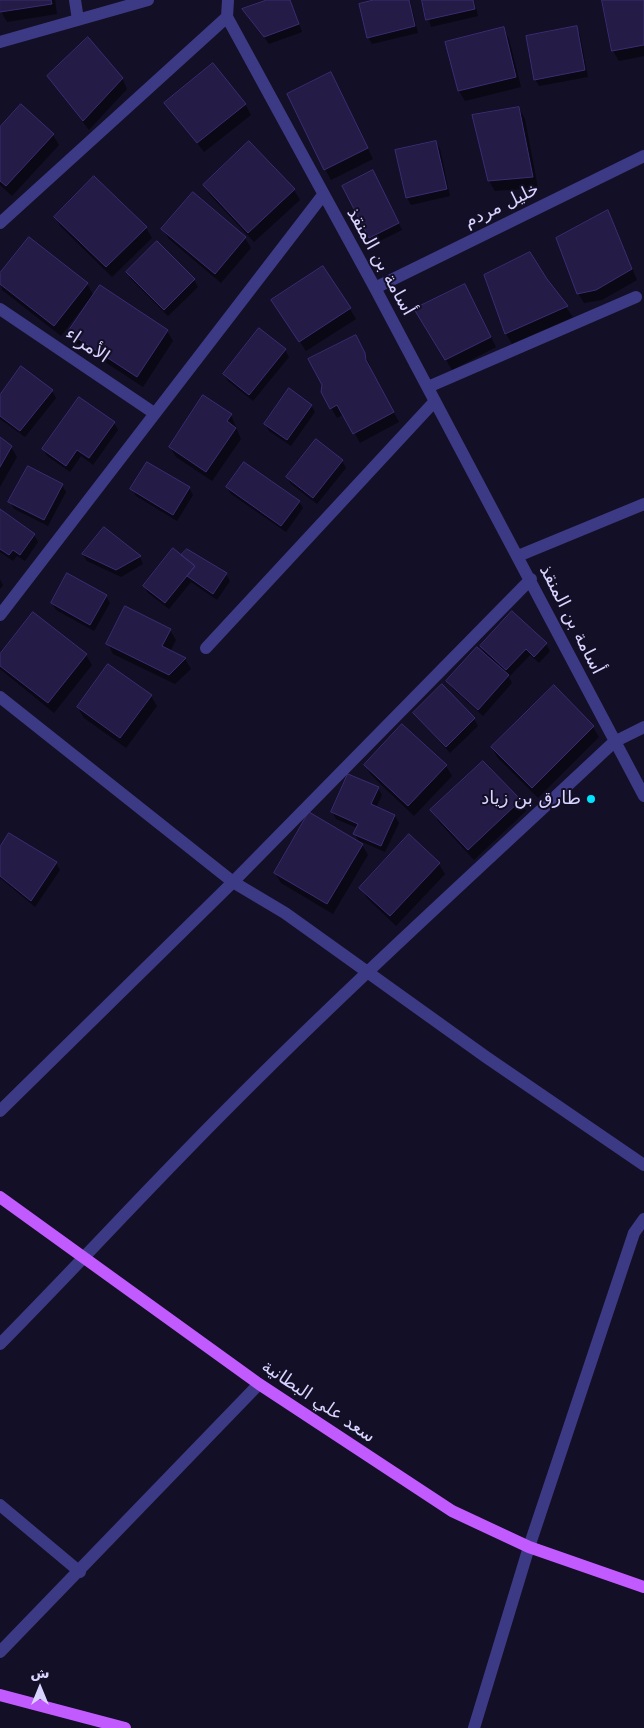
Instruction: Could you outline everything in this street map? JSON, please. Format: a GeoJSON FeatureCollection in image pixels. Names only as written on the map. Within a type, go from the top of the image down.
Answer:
{"type":"FeatureCollection","features":[{"type":"Feature","properties":{"kind":"main road","name":"سعد علي البطانية"},"geometry":{"type":"LineString","coordinates":[[0,1197],[259,1384],[452,1511],[529,1547],[644,1587]]}},
{"type":"Feature","properties":{"kind":"main road"},"geometry":{"type":"LineString","coordinates":[[0,1695],[125,1728]]}},
{"type":"Feature","properties":{"kind":"street"},"geometry":{"type":"LineString","coordinates":[[75,0],[78,20]]}},
{"type":"Feature","properties":{"kind":"street"},"geometry":{"type":"LineString","coordinates":[[0,42],[148,0]]}},
{"type":"Feature","properties":{"kind":"street"},"geometry":{"type":"LineString","coordinates":[[0,223],[227,17],[228,0]]}},
{"type":"Feature","properties":{"kind":"street","name":"أسامة بن المنقذ"},"geometry":{"type":"LineString","coordinates":[[227,17],[531,579],[614,742],[644,796]]}},
{"type":"Feature","properties":{"kind":"street","name":"خليل مردم"},"geometry":{"type":"LineString","coordinates":[[375,288],[644,156]]}},
{"type":"Feature","properties":{"kind":"street"},"geometry":{"type":"LineString","coordinates":[[0,615],[154,412],[323,195]]}},
{"type":"Feature","properties":{"kind":"street"},"geometry":{"type":"LineString","coordinates":[[428,387],[636,297]]}},
{"type":"Feature","properties":{"kind":"street","name":"الأمراء"},"geometry":{"type":"LineString","coordinates":[[0,309],[154,412]]}},
{"type":"Feature","properties":{"kind":"street"},"geometry":{"type":"LineString","coordinates":[[206,648],[435,401]]}},
{"type":"Feature","properties":{"kind":"street"},"geometry":{"type":"LineString","coordinates":[[518,556],[644,504]]}},
{"type":"Feature","properties":{"kind":"street"},"geometry":{"type":"LineString","coordinates":[[0,1111],[233,882],[531,579]]}},
{"type":"Feature","properties":{"kind":"street"},"geometry":{"type":"LineString","coordinates":[[0,697],[233,882],[285,913],[486,1057],[644,1165]]}},
{"type":"Feature","properties":{"kind":"street"},"geometry":{"type":"LineString","coordinates":[[0,1344],[85,1259],[228,1108],[369,972],[614,742],[644,727]]}},
{"type":"Feature","properties":{"kind":"street"},"geometry":{"type":"LineString","coordinates":[[474,1728],[529,1547],[634,1233],[644,1219]]}},
{"type":"Feature","properties":{"kind":"street"},"geometry":{"type":"LineString","coordinates":[[0,1652],[80,1572],[259,1384]]}},
{"type":"Feature","properties":{"kind":"street"},"geometry":{"type":"LineString","coordinates":[[0,1505],[80,1572]]}},
{"type":"Feature","properties":{"kind":"building"},"geometry":{"type":"Polygon","coordinates":[[[0,0],[51,0],[52,4],[0,12],[0,0]]]}},
{"type":"Feature","properties":{"kind":"building"},"geometry":{"type":"Polygon","coordinates":[[[267,0],[290,0],[299,24],[264,37],[242,9],[267,0]]]}},
{"type":"Feature","properties":{"kind":"building"},"geometry":{"type":"Polygon","coordinates":[[[374,0],[409,0],[415,26],[367,38],[359,4],[374,0]]]}},
{"type":"Feature","properties":{"kind":"building"},"geometry":{"type":"Polygon","coordinates":[[[422,0],[473,0],[475,9],[426,20],[422,0]]]}},
{"type":"Feature","properties":{"kind":"building"},"geometry":{"type":"Polygon","coordinates":[[[602,0],[644,0],[644,45],[612,51],[602,0]]]}},
{"type":"Feature","properties":{"kind":"building"},"geometry":{"type":"Polygon","coordinates":[[[577,26],[585,70],[534,80],[526,36],[577,26]]]}},
{"type":"Feature","properties":{"kind":"building"},"geometry":{"type":"Polygon","coordinates":[[[504,27],[516,77],[458,91],[445,42],[504,27]]]}},
{"type":"Feature","properties":{"kind":"building"},"geometry":{"type":"Polygon","coordinates":[[[88,37],[123,78],[83,121],[47,76],[88,37]]]}},
{"type":"Feature","properties":{"kind":"building"},"geometry":{"type":"Polygon","coordinates":[[[213,63],[246,104],[197,143],[164,103],[213,63]]]}},
{"type":"Feature","properties":{"kind":"building"},"geometry":{"type":"Polygon","coordinates":[[[331,72],[368,148],[324,170],[287,94],[331,72]]]}},
{"type":"Feature","properties":{"kind":"building"},"geometry":{"type":"Polygon","coordinates":[[[21,104],[54,134],[6,186],[0,181],[0,127],[21,104]]]}},
{"type":"Feature","properties":{"kind":"building"},"geometry":{"type":"Polygon","coordinates":[[[519,107],[533,177],[488,181],[472,115],[519,107]]]}},
{"type":"Feature","properties":{"kind":"building"},"geometry":{"type":"Polygon","coordinates":[[[249,141],[295,189],[248,233],[203,185],[249,141]]]}},
{"type":"Feature","properties":{"kind":"building"},"geometry":{"type":"Polygon","coordinates":[[[436,141],[447,189],[406,198],[395,150],[436,141]]]}},
{"type":"Feature","properties":{"kind":"building"},"geometry":{"type":"Polygon","coordinates":[[[373,170],[399,223],[369,238],[342,186],[373,170]]]}},
{"type":"Feature","properties":{"kind":"building"},"geometry":{"type":"Polygon","coordinates":[[[94,176],[147,227],[106,267],[54,217],[94,176]]]}},
{"type":"Feature","properties":{"kind":"building"},"geometry":{"type":"Polygon","coordinates":[[[193,192],[246,237],[215,274],[161,229],[193,192]]]}},
{"type":"Feature","properties":{"kind":"building"},"geometry":{"type":"Polygon","coordinates":[[[608,210],[632,269],[596,290],[577,294],[556,238],[608,210]]]}},
{"type":"Feature","properties":{"kind":"building"},"geometry":{"type":"Polygon","coordinates":[[[29,237],[88,283],[54,326],[0,284],[0,273],[29,237]]]}},
{"type":"Feature","properties":{"kind":"building"},"geometry":{"type":"Polygon","coordinates":[[[157,241],[195,279],[164,310],[126,272],[157,241]]]}},
{"type":"Feature","properties":{"kind":"building"},"geometry":{"type":"Polygon","coordinates":[[[530,252],[547,279],[568,306],[505,334],[484,275],[530,252]]]}},
{"type":"Feature","properties":{"kind":"building"},"geometry":{"type":"Polygon","coordinates":[[[323,266],[351,308],[299,342],[271,300],[323,266]]]}},
{"type":"Feature","properties":{"kind":"building"},"geometry":{"type":"Polygon","coordinates":[[[465,284],[491,337],[445,360],[414,309],[465,284]]]}},
{"type":"Feature","properties":{"kind":"building"},"geometry":{"type":"Polygon","coordinates":[[[100,285],[168,330],[137,377],[68,332],[100,285]]]}},
{"type":"Feature","properties":{"kind":"building"},"geometry":{"type":"Polygon","coordinates":[[[259,328],[286,349],[249,395],[223,374],[259,328]]]}},
{"type":"Feature","properties":{"kind":"building"},"geometry":{"type":"Polygon","coordinates":[[[356,335],[365,353],[366,360],[394,412],[353,434],[337,405],[330,409],[321,392],[322,385],[308,359],[356,335]]]}},
{"type":"Feature","properties":{"kind":"building"},"geometry":{"type":"Polygon","coordinates":[[[21,366],[53,390],[20,431],[0,416],[0,395],[21,366]]]}},
{"type":"Feature","properties":{"kind":"building"},"geometry":{"type":"Polygon","coordinates":[[[289,388],[312,405],[287,440],[264,424],[289,388]]]}},
{"type":"Feature","properties":{"kind":"building"},"geometry":{"type":"Polygon","coordinates":[[[203,395],[232,414],[227,421],[236,428],[206,472],[169,447],[203,395]]]}},
{"type":"Feature","properties":{"kind":"building"},"geometry":{"type":"Polygon","coordinates":[[[79,397],[115,422],[89,458],[77,450],[66,466],[42,449],[79,397]]]}},
{"type":"Feature","properties":{"kind":"building"},"geometry":{"type":"Polygon","coordinates":[[[0,437],[12,446],[0,467],[0,437]]]}},
{"type":"Feature","properties":{"kind":"building"},"geometry":{"type":"Polygon","coordinates":[[[316,439],[343,460],[313,498],[286,477],[316,439]]]}},
{"type":"Feature","properties":{"kind":"building"},"geometry":{"type":"Polygon","coordinates":[[[147,462],[190,487],[173,515],[130,489],[147,462]]]}},
{"type":"Feature","properties":{"kind":"building"},"geometry":{"type":"Polygon","coordinates":[[[244,462],[300,501],[281,526],[226,487],[244,462]]]}},
{"type":"Feature","properties":{"kind":"building"},"geometry":{"type":"Polygon","coordinates":[[[28,466],[63,484],[44,520],[8,502],[28,466]]]}},
{"type":"Feature","properties":{"kind":"building"},"geometry":{"type":"Polygon","coordinates":[[[0,509],[35,534],[20,555],[13,550],[9,555],[0,549],[0,509]]]}},
{"type":"Feature","properties":{"kind":"building"},"geometry":{"type":"Polygon","coordinates":[[[104,527],[141,556],[116,570],[82,554],[104,527]]]}},
{"type":"Feature","properties":{"kind":"building"},"geometry":{"type":"Polygon","coordinates":[[[173,548],[195,566],[165,603],[143,586],[173,548]]]}},
{"type":"Feature","properties":{"kind":"building"},"geometry":{"type":"Polygon","coordinates":[[[187,549],[227,573],[213,594],[187,576],[195,566],[181,555],[187,549]]]}},
{"type":"Feature","properties":{"kind":"building"},"geometry":{"type":"Polygon","coordinates":[[[67,573],[107,595],[90,625],[51,603],[67,573]]]}},
{"type":"Feature","properties":{"kind":"building"},"geometry":{"type":"Polygon","coordinates":[[[125,606],[171,629],[162,646],[186,658],[169,675],[106,644],[125,606]]]}},
{"type":"Feature","properties":{"kind":"building"},"geometry":{"type":"Polygon","coordinates":[[[512,611],[547,643],[534,657],[526,649],[506,670],[480,646],[512,611]]]}},
{"type":"Feature","properties":{"kind":"building"},"geometry":{"type":"Polygon","coordinates":[[[33,612],[87,654],[48,703],[0,666],[0,654],[33,612]]]}},
{"type":"Feature","properties":{"kind":"building"},"geometry":{"type":"Polygon","coordinates":[[[477,647],[509,675],[478,710],[446,681],[477,647]]]}},
{"type":"Feature","properties":{"kind":"building"},"geometry":{"type":"Polygon","coordinates":[[[108,664],[152,695],[120,738],[77,707],[108,664]]]}},
{"type":"Feature","properties":{"kind":"building"},"geometry":{"type":"Polygon","coordinates":[[[442,684],[475,718],[446,747],[413,713],[442,684]]]}},
{"type":"Feature","properties":{"kind":"building"},"geometry":{"type":"Polygon","coordinates":[[[554,685],[594,726],[532,788],[491,747],[554,685]]]}},
{"type":"Feature","properties":{"kind":"building"},"geometry":{"type":"Polygon","coordinates":[[[402,724],[447,765],[408,806],[364,765],[402,724]]]}},
{"type":"Feature","properties":{"kind":"building"},"geometry":{"type":"Polygon","coordinates":[[[483,761],[521,800],[468,850],[430,810],[483,761]]]}},
{"type":"Feature","properties":{"kind":"building"},"geometry":{"type":"Polygon","coordinates":[[[348,774],[379,787],[371,804],[395,815],[381,846],[353,834],[358,824],[331,812],[348,774]]]}},
{"type":"Feature","properties":{"kind":"building"},"geometry":{"type":"Polygon","coordinates":[[[309,812],[363,844],[327,904],[274,873],[309,812]]]}},
{"type":"Feature","properties":{"kind":"building"},"geometry":{"type":"Polygon","coordinates":[[[9,833],[57,862],[31,901],[0,876],[0,847],[9,833]]]}},
{"type":"Feature","properties":{"kind":"building"},"geometry":{"type":"Polygon","coordinates":[[[409,834],[440,863],[390,916],[359,888],[409,834]]]}},
{"type":"Feature","properties":{"kind":"place","name":"طارق بن زياد"},"geometry":{"type":"Point","coordinates":[591,799]}}]}
